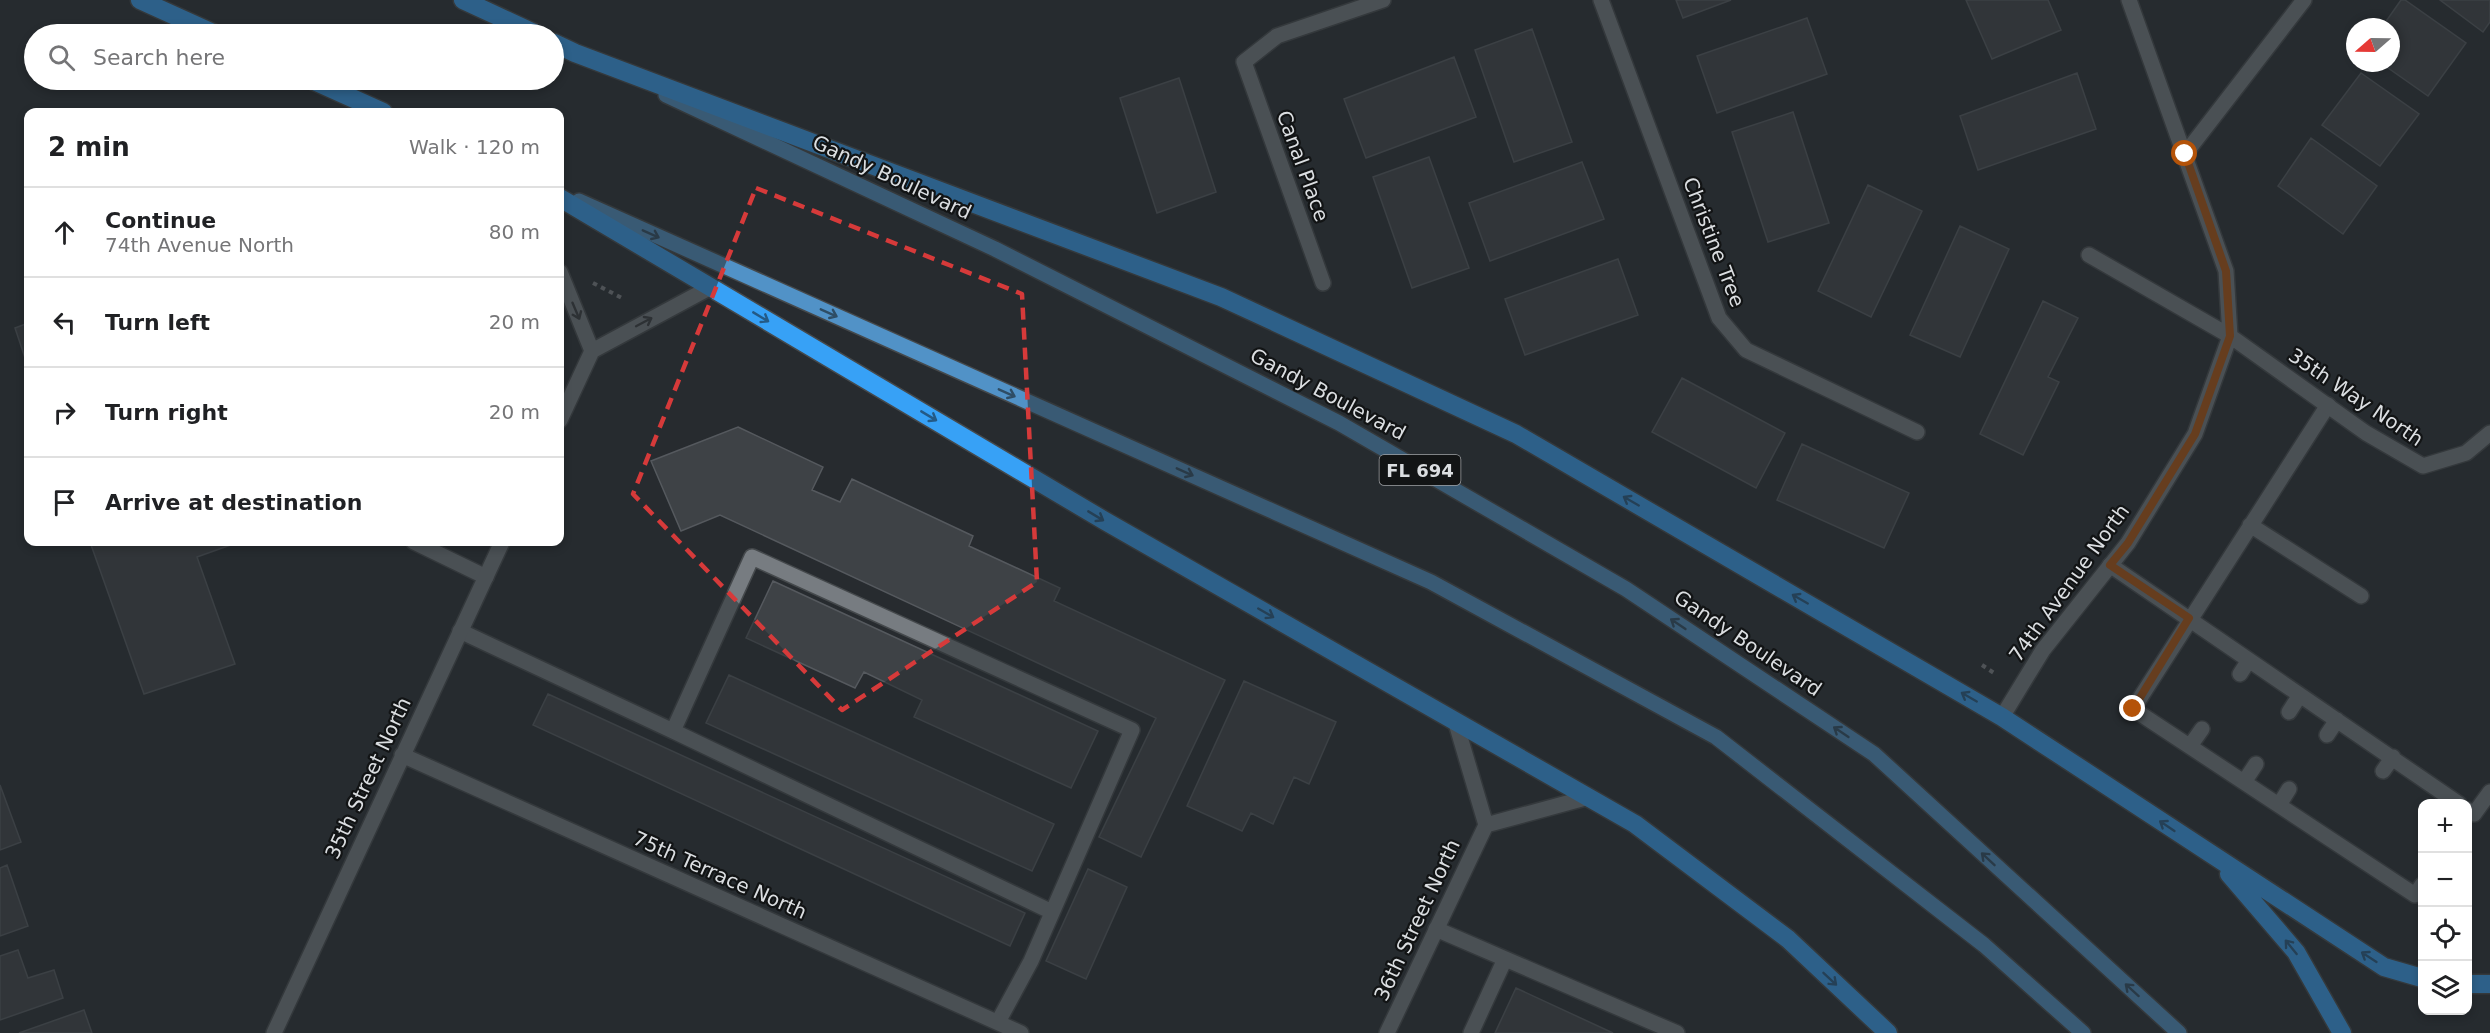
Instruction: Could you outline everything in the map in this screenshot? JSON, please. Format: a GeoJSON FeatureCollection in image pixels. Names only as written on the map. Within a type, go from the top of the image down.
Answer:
{"type":"FeatureCollection","features":[{"type":"Feature","properties":{"kind":"highway"},"geometry":{"type":"LineString","coordinates":[[140,0],[193,24]]}},
{"type":"Feature","properties":{"kind":"highway"},"geometry":{"type":"LineString","coordinates":[[463,0],[515,24]]}},
{"type":"Feature","properties":{"kind":"highway","name":"Gandy Boulevard"},"geometry":{"type":"LineString","coordinates":[[564,48],[575,53]]}},
{"type":"Feature","properties":{"kind":"highway"},"geometry":{"type":"LineString","coordinates":[[575,53],[1221,297],[1516,434],[2002,717],[2384,967],[2418,977]]}},
{"type":"Feature","properties":{"kind":"highway"},"geometry":{"type":"LineString","coordinates":[[334,90],[374,108]]}},
{"type":"Feature","properties":{"kind":"highway"},"geometry":{"type":"LineString","coordinates":[[564,200],[1105,521],[1635,824],[1788,939],[1888,1033]]}},
{"type":"Feature","properties":{"kind":"highway"},"geometry":{"type":"LineString","coordinates":[[2216,859],[2296,952],[2342,1033]]}},
{"type":"Feature","properties":{"kind":"highway"},"geometry":{"type":"LineString","coordinates":[[2472,984],[2490,984]]}},
{"type":"Feature","properties":{"kind":"main road","name":"Gandy Boulevard"},"geometry":{"type":"LineString","coordinates":[[575,53],[995,249],[1339,423],[1626,589],[1874,754],[2177,1031]]}},
{"type":"Feature","properties":{"kind":"main road"},"geometry":{"type":"LineString","coordinates":[[564,195],[1431,582],[1716,737],[1984,945],[2083,1033]]}},
{"type":"Feature","properties":{"kind":"street","name":"Canal Place"},"geometry":{"type":"LineString","coordinates":[[1323,284],[1244,62],[1277,36],[1383,0]]}},
{"type":"Feature","properties":{"kind":"street","name":"Christine Tree"},"geometry":{"type":"LineString","coordinates":[[1601,0],[1719,318],[1746,350],[1917,432]]}},
{"type":"Feature","properties":{"kind":"street","name":"74th Avenue North"},"geometry":{"type":"LineString","coordinates":[[2002,717],[2043,650],[2128,543],[2195,434],[2230,336],[2226,271],[2129,0]]}},
{"type":"Feature","properties":{"kind":"street"},"geometry":{"type":"LineString","coordinates":[[2185,154],[2304,0]]}},
{"type":"Feature","properties":{"kind":"street","name":"35th Way North"},"geometry":{"type":"LineString","coordinates":[[2089,255],[2230,336],[2366,433],[2423,466],[2466,453],[2490,433]]}},
{"type":"Feature","properties":{"kind":"street"},"geometry":{"type":"LineString","coordinates":[[564,282],[592,351]]}},
{"type":"Feature","properties":{"kind":"street"},"geometry":{"type":"LineString","coordinates":[[564,411],[592,351],[711,287]]}},
{"type":"Feature","properties":{"kind":"street"},"geometry":{"type":"LineString","coordinates":[[2328,405],[2189,618],[2133,709],[2278,805],[2337,835],[2415,895],[2418,891]]}},
{"type":"Feature","properties":{"kind":"street"},"geometry":{"type":"LineString","coordinates":[[2250,525],[2361,596]]}},
{"type":"Feature","properties":{"kind":"street"},"geometry":{"type":"LineString","coordinates":[[422,546],[486,577]]}},
{"type":"Feature","properties":{"kind":"street","name":"35th Street North"},"geometry":{"type":"LineString","coordinates":[[274,1033],[500,546]]}},
{"type":"Feature","properties":{"kind":"street"},"geometry":{"type":"LineString","coordinates":[[673,731],[752,557],[1132,730],[1031,961],[998,1022]]}},
{"type":"Feature","properties":{"kind":"street"},"geometry":{"type":"LineString","coordinates":[[2110,565],[2452,799]]}},
{"type":"Feature","properties":{"kind":"street"},"geometry":{"type":"LineString","coordinates":[[460,631],[1052,912]]}},
{"type":"Feature","properties":{"kind":"street"},"geometry":{"type":"LineString","coordinates":[[2240,674],[2249,660]]}},
{"type":"Feature","properties":{"kind":"street"},"geometry":{"type":"LineString","coordinates":[[2289,712],[2300,695]]}},
{"type":"Feature","properties":{"kind":"street"},"geometry":{"type":"LineString","coordinates":[[1455,720],[1486,825],[1588,796]]}},
{"type":"Feature","properties":{"kind":"street"},"geometry":{"type":"LineString","coordinates":[[2327,735],[2337,720]]}},
{"type":"Feature","properties":{"kind":"street"},"geometry":{"type":"LineString","coordinates":[[2190,746],[2202,729]]}},
{"type":"Feature","properties":{"kind":"street","name":"75th Terrace North"},"geometry":{"type":"LineString","coordinates":[[402,755],[1021,1033]]}},
{"type":"Feature","properties":{"kind":"street"},"geometry":{"type":"LineString","coordinates":[[2383,771],[2393,757]]}},
{"type":"Feature","properties":{"kind":"street"},"geometry":{"type":"LineString","coordinates":[[2244,782],[2256,764]]}},
{"type":"Feature","properties":{"kind":"street"},"geometry":{"type":"LineString","coordinates":[[2278,805],[2289,789]]}},
{"type":"Feature","properties":{"kind":"street"},"geometry":{"type":"LineString","coordinates":[[2472,814],[2490,792]]}},
{"type":"Feature","properties":{"kind":"street","name":"36th Street North"},"geometry":{"type":"LineString","coordinates":[[1387,1033],[1486,825]]}},
{"type":"Feature","properties":{"kind":"street"},"geometry":{"type":"LineString","coordinates":[[1436,928],[1677,1033]]}},
{"type":"Feature","properties":{"kind":"street"},"geometry":{"type":"LineString","coordinates":[[1472,1033],[1505,958]]}},
{"type":"Feature","properties":{"kind":"path"},"geometry":{"type":"LineString","coordinates":[[590,282],[622,298]]}},
{"type":"Feature","properties":{"kind":"path"},"geometry":{"type":"LineString","coordinates":[[1983,665],[2002,679]]}},
{"type":"Feature","properties":{"kind":"highlighted area"},"geometry":{"type":"Polygon","coordinates":[[[756,188],[1022,294],[1037,582],[842,710],[633,494],[756,188]]]}},
{"type":"Feature","properties":{"kind":"building"},"geometry":{"type":"Polygon","coordinates":[[[1676,0],[1731,0],[1683,18],[1676,0]]]}},
{"type":"Feature","properties":{"kind":"building"},"geometry":{"type":"Polygon","coordinates":[[[1966,0],[2048,0],[2061,30],[1992,59],[1966,0]]]}},
{"type":"Feature","properties":{"kind":"building"},"geometry":{"type":"Polygon","coordinates":[[[2401,0],[2405,0],[2466,43],[2428,96],[2394,72],[2400,72],[2400,18],[2388,18],[2401,0]]]}},
{"type":"Feature","properties":{"kind":"building"},"geometry":{"type":"Polygon","coordinates":[[[2440,0],[2490,0],[2490,22],[2483,32],[2440,0]]]}},
{"type":"Feature","properties":{"kind":"building"},"geometry":{"type":"Polygon","coordinates":[[[1807,18],[1827,74],[1717,113],[1697,56],[1807,18]]]}},
{"type":"Feature","properties":{"kind":"building"},"geometry":{"type":"Polygon","coordinates":[[[1532,29],[1572,142],[1514,162],[1475,50],[1532,29]]]}},
{"type":"Feature","properties":{"kind":"building"},"geometry":{"type":"Polygon","coordinates":[[[1454,57],[1476,117],[1366,158],[1344,99],[1454,57]]]}},
{"type":"Feature","properties":{"kind":"building"},"geometry":{"type":"Polygon","coordinates":[[[2077,73],[2096,129],[1978,170],[1960,116],[2077,73]]]}},
{"type":"Feature","properties":{"kind":"building"},"geometry":{"type":"Polygon","coordinates":[[[2361,73],[2419,114],[2380,166],[2322,125],[2361,73]]]}},
{"type":"Feature","properties":{"kind":"building"},"geometry":{"type":"Polygon","coordinates":[[[1179,78],[1216,192],[1157,213],[1120,98],[1179,78]]]}},
{"type":"Feature","properties":{"kind":"building"},"geometry":{"type":"Polygon","coordinates":[[[1793,112],[1829,223],[1768,242],[1732,132],[1793,112]]]}},
{"type":"Feature","properties":{"kind":"building"},"geometry":{"type":"Polygon","coordinates":[[[2311,138],[2377,186],[2343,234],[2278,186],[2311,138]]]}},
{"type":"Feature","properties":{"kind":"building"},"geometry":{"type":"Polygon","coordinates":[[[1429,157],[1469,268],[1412,288],[1373,177],[1429,157]]]}},
{"type":"Feature","properties":{"kind":"building"},"geometry":{"type":"Polygon","coordinates":[[[1582,162],[1604,219],[1490,261],[1469,203],[1582,162]]]}},
{"type":"Feature","properties":{"kind":"building"},"geometry":{"type":"Polygon","coordinates":[[[1868,185],[1922,211],[1871,317],[1818,291],[1868,185]]]}},
{"type":"Feature","properties":{"kind":"building"},"geometry":{"type":"Polygon","coordinates":[[[1960,226],[2009,249],[1960,357],[1910,335],[1960,226]]]}},
{"type":"Feature","properties":{"kind":"building"},"geometry":{"type":"Polygon","coordinates":[[[1618,259],[1638,315],[1525,355],[1505,299],[1618,259]]]}},
{"type":"Feature","properties":{"kind":"building"},"geometry":{"type":"Polygon","coordinates":[[[2043,301],[2078,318],[2048,377],[2059,382],[2023,455],[1980,434],[2043,301]]]}},
{"type":"Feature","properties":{"kind":"building"},"geometry":{"type":"Polygon","coordinates":[[[24,325],[24,355],[15,328],[24,325]]]}},
{"type":"Feature","properties":{"kind":"building"},"geometry":{"type":"Polygon","coordinates":[[[1682,378],[1785,433],[1756,488],[1652,432],[1682,378]]]}},
{"type":"Feature","properties":{"kind":"building"},"geometry":{"type":"Polygon","coordinates":[[[738,427],[823,467],[812,490],[840,502],[852,479],[973,536],[969,546],[1060,588],[1054,601],[1225,680],[1141,857],[1099,837],[1156,718],[720,515],[681,531],[651,461],[738,427]]]}},
{"type":"Feature","properties":{"kind":"building"},"geometry":{"type":"Polygon","coordinates":[[[1802,444],[1909,493],[1884,548],[1777,500],[1802,444]]]}},
{"type":"Feature","properties":{"kind":"building"},"geometry":{"type":"Polygon","coordinates":[[[91,546],[228,546],[197,557],[235,664],[144,694],[91,546]]]}},
{"type":"Feature","properties":{"kind":"building"},"geometry":{"type":"Polygon","coordinates":[[[773,581],[1098,731],[1071,788],[914,717],[922,700],[864,672],[855,688],[746,638],[773,581]]]}},
{"type":"Feature","properties":{"kind":"building"},"geometry":{"type":"Polygon","coordinates":[[[729,675],[1054,824],[1032,871],[706,723],[729,675]]]}},
{"type":"Feature","properties":{"kind":"building"},"geometry":{"type":"Polygon","coordinates":[[[1244,681],[1336,722],[1309,784],[1294,777],[1273,824],[1251,813],[1242,831],[1187,806],[1244,681]]]}},
{"type":"Feature","properties":{"kind":"building"},"geometry":{"type":"Polygon","coordinates":[[[548,694],[1025,913],[1010,946],[533,725],[548,694]]]}},
{"type":"Feature","properties":{"kind":"building"},"geometry":{"type":"Polygon","coordinates":[[[0,785],[21,842],[0,850],[0,785]]]}},
{"type":"Feature","properties":{"kind":"building"},"geometry":{"type":"Polygon","coordinates":[[[7,865],[28,926],[0,936],[0,868],[7,865]]]}},
{"type":"Feature","properties":{"kind":"building"},"geometry":{"type":"Polygon","coordinates":[[[1088,869],[1127,887],[1086,979],[1046,961],[1088,869]]]}},
{"type":"Feature","properties":{"kind":"building"},"geometry":{"type":"Polygon","coordinates":[[[18,950],[28,978],[54,970],[63,998],[0,1020],[0,956],[18,950]]]}},
{"type":"Feature","properties":{"kind":"building"},"geometry":{"type":"Polygon","coordinates":[[[1516,988],[1613,1033],[1495,1033],[1516,988]]]}},
{"type":"Feature","properties":{"kind":"building"},"geometry":{"type":"Polygon","coordinates":[[[84,1010],[92,1033],[19,1033],[84,1010]]]}},
{"type":"Feature","properties":{"kind":"route"},"geometry":{"type":"LineString","coordinates":[[2133,709],[2189,618],[2110,565],[2128,543],[2195,434],[2230,336],[2226,271],[2185,154]]}}]}
